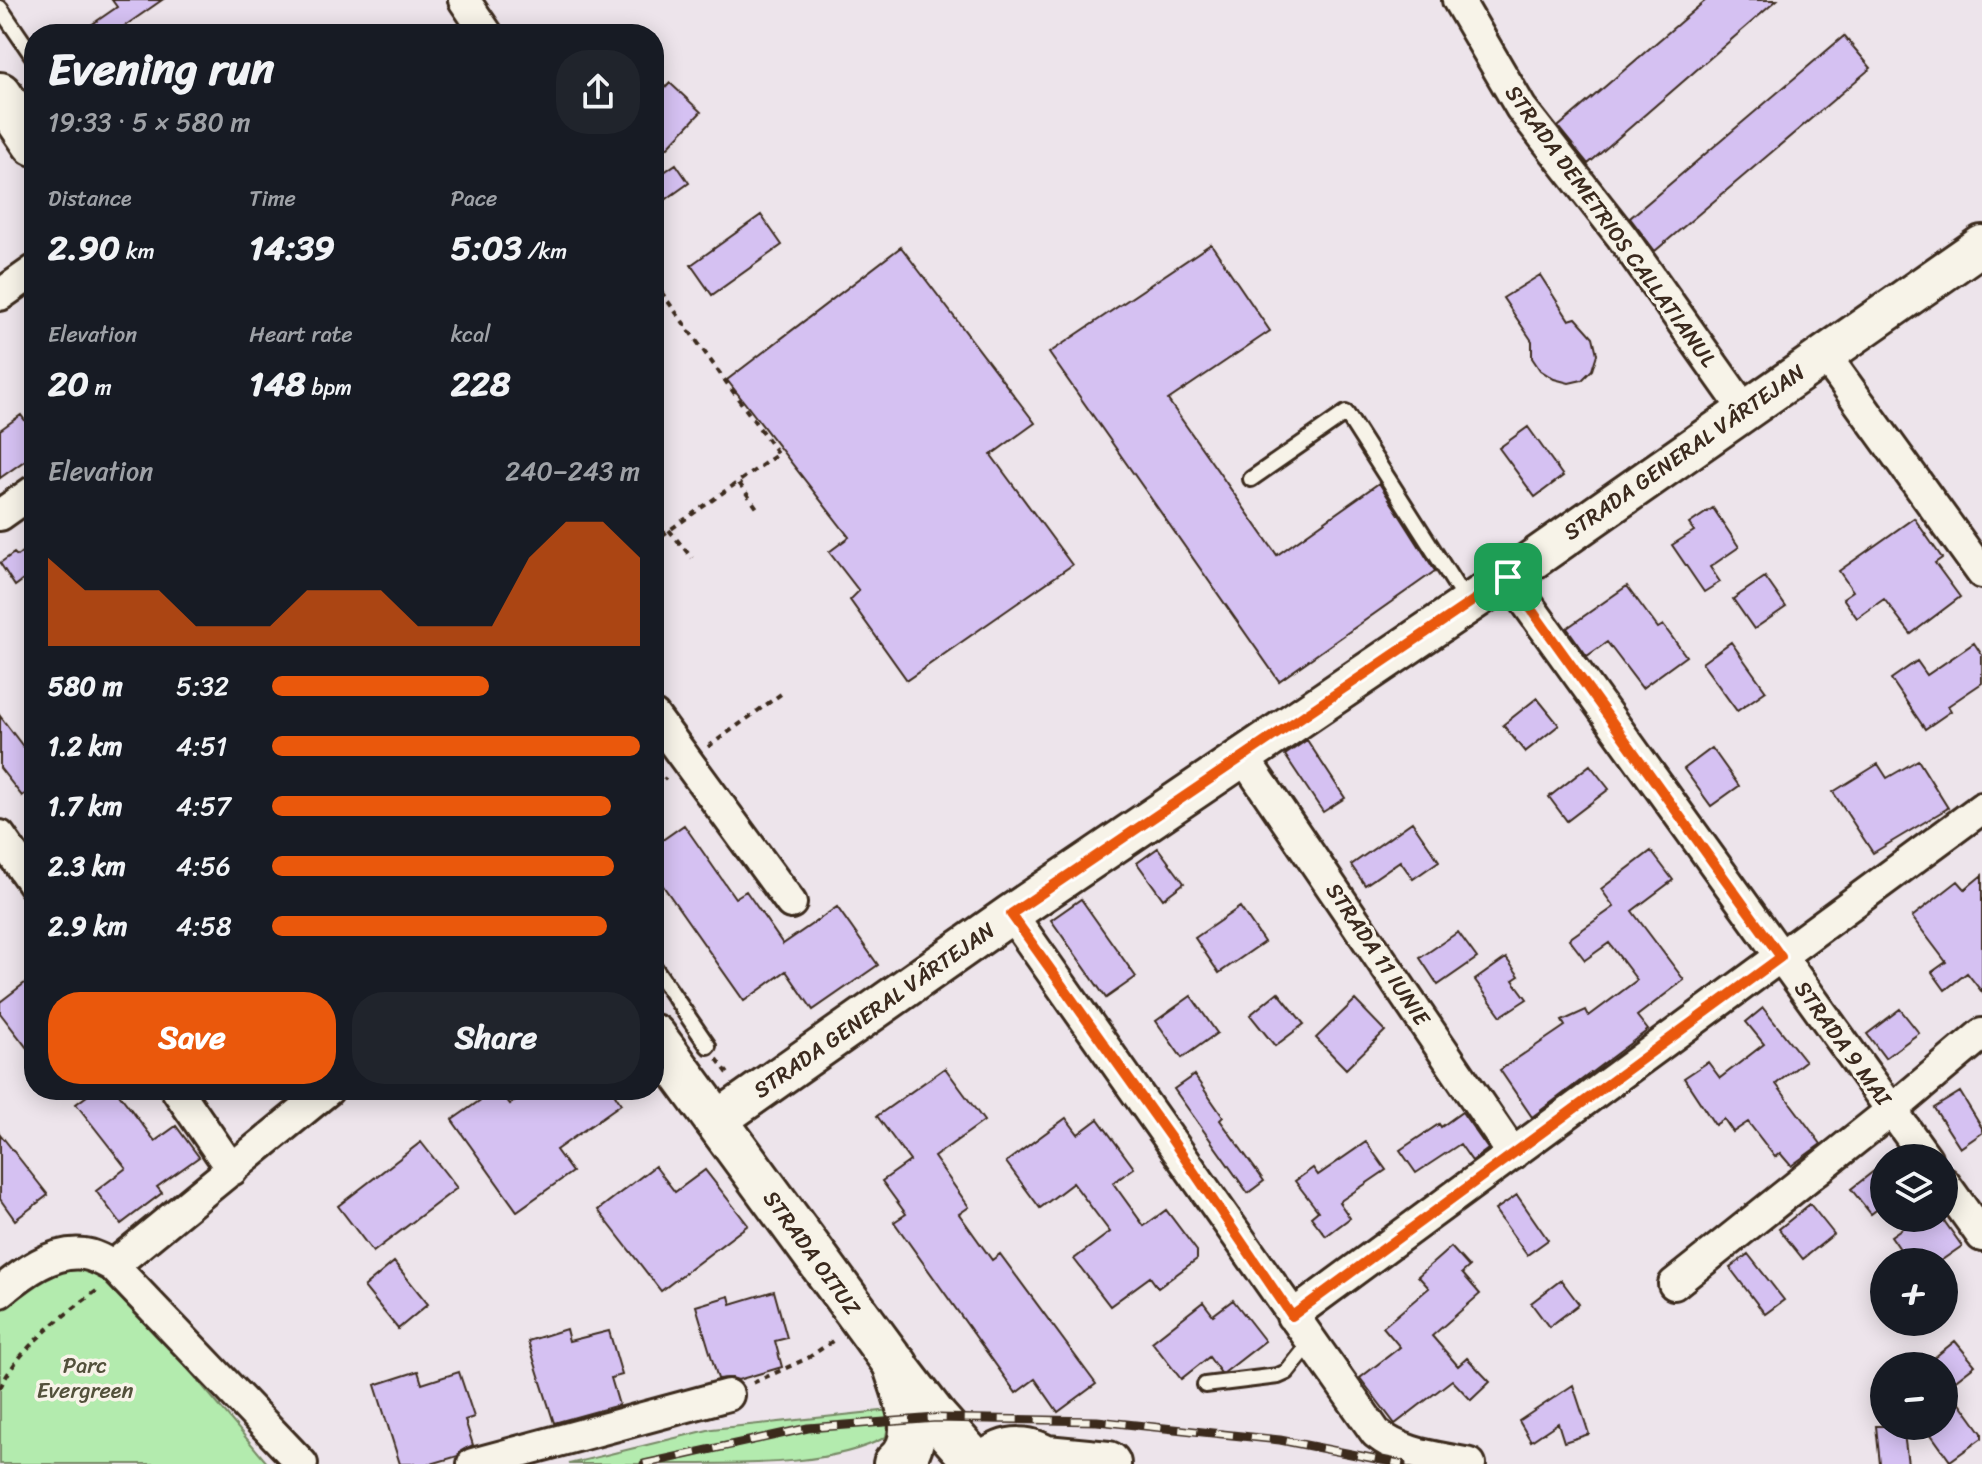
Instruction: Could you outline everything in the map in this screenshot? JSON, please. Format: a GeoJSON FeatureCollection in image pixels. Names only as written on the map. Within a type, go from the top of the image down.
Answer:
{"type":"FeatureCollection","features":[{"type":"Feature","properties":{"kind":"main road"},"geometry":{"type":"LineString","coordinates":[[0,94],[24,129]]}},
{"type":"Feature","properties":{"kind":"main road","name":"STRADA OITUZ"},"geometry":{"type":"LineString","coordinates":[[664,1050],[896,1366],[977,1464]]}},
{"type":"Feature","properties":{"kind":"main road"},"geometry":{"type":"LineString","coordinates":[[896,1366],[913,1419],[911,1443],[896,1464]]}},
{"type":"Feature","properties":{"kind":"main road"},"geometry":{"type":"LineString","coordinates":[[986,1464],[998,1455],[1019,1449],[1033,1452],[1049,1461],[1108,1464]]}},
{"type":"Feature","properties":{"kind":"street","name":"STRADA DEMETRIOS CALLATIANUL"},"geometry":{"type":"LineString","coordinates":[[1458,0],[1521,108],[1622,237],[1744,409]]}},
{"type":"Feature","properties":{"kind":"street"},"geometry":{"type":"LineString","coordinates":[[471,2],[482,24]]}},
{"type":"Feature","properties":{"kind":"street","name":"STRADA GENERAL VÂRTEJAN"},"geometry":{"type":"LineString","coordinates":[[715,1122],[1242,755],[1508,577],[1982,245]]}},
{"type":"Feature","properties":{"kind":"street"},"geometry":{"type":"LineString","coordinates":[[0,295],[24,278]]}},
{"type":"Feature","properties":{"kind":"street"},"geometry":{"type":"LineString","coordinates":[[1824,354],[1982,573]]}},
{"type":"Feature","properties":{"kind":"street"},"geometry":{"type":"LineString","coordinates":[[0,515],[24,498]]}},
{"type":"Feature","properties":{"kind":"street","name":"STRADA 9 MAI"},"geometry":{"type":"LineString","coordinates":[[1508,577],[1916,1144]]}},
{"type":"Feature","properties":{"kind":"street"},"geometry":{"type":"LineString","coordinates":[[664,730],[791,903]]}},
{"type":"Feature","properties":{"kind":"street","name":"STRADA 11 IUNIE"},"geometry":{"type":"LineString","coordinates":[[1242,755],[1513,1154]]}},
{"type":"Feature","properties":{"kind":"street"},"geometry":{"type":"LineString","coordinates":[[1292,1316],[1982,808]]}},
{"type":"Feature","properties":{"kind":"street"},"geometry":{"type":"LineString","coordinates":[[0,836],[24,871]]}},
{"type":"Feature","properties":{"kind":"street"},"geometry":{"type":"LineString","coordinates":[[1011,914],[1376,1433],[1391,1445],[1410,1452],[1470,1464]]}},
{"type":"Feature","properties":{"kind":"street"},"geometry":{"type":"LineString","coordinates":[[1674,1284],[1982,1034]]}},
{"type":"Feature","properties":{"kind":"street"},"geometry":{"type":"LineString","coordinates":[[184,1100],[232,1170]]}},
{"type":"Feature","properties":{"kind":"street"},"geometry":{"type":"LineString","coordinates":[[116,1269],[316,1100]]}},
{"type":"Feature","properties":{"kind":"street"},"geometry":{"type":"LineString","coordinates":[[1958,1203],[1982,1236]]}},
{"type":"Feature","properties":{"kind":"street"},"geometry":{"type":"LineString","coordinates":[[0,1292],[35,1267],[70,1253],[88,1254],[116,1269],[302,1464]]}},
{"type":"Feature","properties":{"kind":"street"},"geometry":{"type":"LineString","coordinates":[[473,1464],[728,1395]]}},
{"type":"Feature","properties":{"kind":"lane"},"geometry":{"type":"LineString","coordinates":[[0,8],[24,43]]}},
{"type":"Feature","properties":{"kind":"lane"},"geometry":{"type":"LineString","coordinates":[[1251,479],[1346,413],[1467,603]]}},
{"type":"Feature","properties":{"kind":"lane"},"geometry":{"type":"LineString","coordinates":[[664,982],[708,1046]]}},
{"type":"Feature","properties":{"kind":"lane"},"geometry":{"type":"LineString","coordinates":[[1205,1385],[1278,1376],[1287,1372],[1311,1342]]}},
{"type":"Feature","properties":{"kind":"path"},"geometry":{"type":"LineString","coordinates":[[664,296],[777,450],[774,459],[664,534]]}},
{"type":"Feature","properties":{"kind":"path"},"geometry":{"type":"LineString","coordinates":[[739,483],[757,508]]}},
{"type":"Feature","properties":{"kind":"path"},"geometry":{"type":"LineString","coordinates":[[669,530],[692,558]]}},
{"type":"Feature","properties":{"kind":"path"},"geometry":{"type":"LineString","coordinates":[[664,780],[781,694]]}},
{"type":"Feature","properties":{"kind":"path"},"geometry":{"type":"LineString","coordinates":[[0,1388],[7,1373],[26,1350],[116,1269]]}},
{"type":"Feature","properties":{"kind":"path"},"geometry":{"type":"LineString","coordinates":[[728,1395],[808,1358],[862,1321]]}},
{"type":"Feature","properties":{"kind":"green space","name":"Parc Evergreen"},"geometry":{"type":"Polygon","coordinates":[[[94,1265],[111,1277],[268,1464],[0,1464],[0,1309],[60,1266],[94,1265]]]}},
{"type":"Feature","properties":{"kind":"green space"},"geometry":{"type":"Polygon","coordinates":[[[891,1410],[886,1437],[844,1453],[796,1461],[746,1464],[569,1464],[712,1429],[891,1410]]]}},
{"type":"Feature","properties":{"kind":"building"},"geometry":{"type":"Polygon","coordinates":[[[112,0],[162,0],[127,24],[92,24],[117,7],[112,0]]]}},
{"type":"Feature","properties":{"kind":"building"},"geometry":{"type":"Polygon","coordinates":[[[1706,0],[1777,0],[1588,164],[1558,127],[1706,0]]]}},
{"type":"Feature","properties":{"kind":"building"},"geometry":{"type":"Polygon","coordinates":[[[1844,36],[1871,68],[1655,251],[1630,218],[1844,36]]]}},
{"type":"Feature","properties":{"kind":"building"},"geometry":{"type":"Polygon","coordinates":[[[670,83],[701,112],[667,148],[664,145],[664,89],[670,83]]]}},
{"type":"Feature","properties":{"kind":"building"},"geometry":{"type":"Polygon","coordinates":[[[676,164],[689,183],[664,201],[664,172],[676,164]]]}},
{"type":"Feature","properties":{"kind":"building"},"geometry":{"type":"Polygon","coordinates":[[[761,215],[782,245],[712,295],[691,265],[761,215]]]}},
{"type":"Feature","properties":{"kind":"building"},"geometry":{"type":"Polygon","coordinates":[[[1211,244],[1270,331],[1168,400],[1277,555],[1379,483],[1435,571],[1279,681],[1049,353],[1211,244]]]}},
{"type":"Feature","properties":{"kind":"building"},"geometry":{"type":"Polygon","coordinates":[[[901,247],[1035,423],[991,455],[1072,565],[907,680],[850,600],[859,591],[829,552],[849,537],[727,380],[901,247]]]}},
{"type":"Feature","properties":{"kind":"building"},"geometry":{"type":"Polygon","coordinates":[[[1540,275],[1569,320],[1576,318],[1593,337],[1597,354],[1592,370],[1582,380],[1569,383],[1554,379],[1540,370],[1532,358],[1532,341],[1503,298],[1540,275]]]}},
{"type":"Feature","properties":{"kind":"building"},"geometry":{"type":"Polygon","coordinates":[[[21,415],[24,419],[24,461],[0,478],[0,430],[21,415]]]}},
{"type":"Feature","properties":{"kind":"building"},"geometry":{"type":"Polygon","coordinates":[[[1528,427],[1563,476],[1535,497],[1499,448],[1528,427]]]}},
{"type":"Feature","properties":{"kind":"building"},"geometry":{"type":"Polygon","coordinates":[[[1713,508],[1739,547],[1710,567],[1720,582],[1704,592],[1672,545],[1694,531],[1689,524],[1713,508]]]}},
{"type":"Feature","properties":{"kind":"building"},"geometry":{"type":"Polygon","coordinates":[[[1914,518],[1942,558],[1935,563],[1960,597],[1911,634],[1884,599],[1857,618],[1843,598],[1853,591],[1839,571],[1914,518]]]}},
{"type":"Feature","properties":{"kind":"building"},"geometry":{"type":"Polygon","coordinates":[[[24,550],[24,579],[15,586],[0,563],[14,553],[17,556],[24,550]]]}},
{"type":"Feature","properties":{"kind":"building"},"geometry":{"type":"Polygon","coordinates":[[[1765,577],[1786,607],[1754,629],[1733,599],[1765,577]]]}},
{"type":"Feature","properties":{"kind":"building"},"geometry":{"type":"Polygon","coordinates":[[[1627,586],[1658,628],[1663,625],[1686,656],[1642,688],[1607,642],[1587,656],[1567,628],[1627,586]]]}},
{"type":"Feature","properties":{"kind":"building"},"geometry":{"type":"Polygon","coordinates":[[[1731,642],[1766,691],[1737,711],[1702,663],[1731,642]]]}},
{"type":"Feature","properties":{"kind":"building"},"geometry":{"type":"Polygon","coordinates":[[[1974,643],[1982,655],[1982,683],[1948,706],[1951,711],[1925,729],[1891,679],[1917,661],[1927,675],[1974,643]]]}},
{"type":"Feature","properties":{"kind":"building"},"geometry":{"type":"Polygon","coordinates":[[[1537,698],[1559,725],[1525,752],[1503,725],[1537,698]]]}},
{"type":"Feature","properties":{"kind":"building"},"geometry":{"type":"Polygon","coordinates":[[[0,716],[24,748],[24,794],[22,796],[0,768],[0,716]]]}},
{"type":"Feature","properties":{"kind":"building"},"geometry":{"type":"Polygon","coordinates":[[[1307,740],[1345,798],[1323,812],[1285,755],[1307,740]]]}},
{"type":"Feature","properties":{"kind":"building"},"geometry":{"type":"Polygon","coordinates":[[[1712,748],[1739,786],[1711,806],[1684,769],[1712,748]]]}},
{"type":"Feature","properties":{"kind":"building"},"geometry":{"type":"Polygon","coordinates":[[[1918,760],[1948,808],[1873,853],[1833,792],[1878,764],[1887,778],[1918,760]]]}},
{"type":"Feature","properties":{"kind":"building"},"geometry":{"type":"Polygon","coordinates":[[[1590,765],[1609,789],[1567,821],[1549,797],[1590,765]]]}},
{"type":"Feature","properties":{"kind":"building"},"geometry":{"type":"Polygon","coordinates":[[[1412,822],[1439,861],[1413,879],[1400,861],[1365,885],[1351,865],[1412,822]]]}},
{"type":"Feature","properties":{"kind":"building"},"geometry":{"type":"Polygon","coordinates":[[[684,825],[735,898],[746,891],[783,944],[837,907],[878,965],[813,1010],[786,971],[744,1001],[664,887],[664,839],[684,825]]]}},
{"type":"Feature","properties":{"kind":"building"},"geometry":{"type":"Polygon","coordinates":[[[1158,848],[1184,883],[1163,899],[1137,863],[1158,848]]]}},
{"type":"Feature","properties":{"kind":"building"},"geometry":{"type":"Polygon","coordinates":[[[1651,851],[1673,880],[1632,911],[1684,980],[1637,1016],[1648,1030],[1532,1117],[1500,1070],[1565,1026],[1562,1021],[1586,1010],[1589,1016],[1637,980],[1609,943],[1585,960],[1569,939],[1614,907],[1601,889],[1651,851]]]}},
{"type":"Feature","properties":{"kind":"building"},"geometry":{"type":"Polygon","coordinates":[[[1982,875],[1982,992],[1967,973],[1945,990],[1932,972],[1946,962],[1912,917],[1958,881],[1965,889],[1982,875]]]}},
{"type":"Feature","properties":{"kind":"building"},"geometry":{"type":"Polygon","coordinates":[[[1081,899],[1136,977],[1106,998],[1051,920],[1081,899]]]}},
{"type":"Feature","properties":{"kind":"building"},"geometry":{"type":"Polygon","coordinates":[[[1240,907],[1264,942],[1219,973],[1195,938],[1240,907]]]}},
{"type":"Feature","properties":{"kind":"building"},"geometry":{"type":"Polygon","coordinates":[[[1458,932],[1477,958],[1438,985],[1420,958],[1458,932]]]}},
{"type":"Feature","properties":{"kind":"building"},"geometry":{"type":"Polygon","coordinates":[[[1506,958],[1519,976],[1513,980],[1527,999],[1501,1016],[1475,980],[1506,958]]]}},
{"type":"Feature","properties":{"kind":"building"},"geometry":{"type":"Polygon","coordinates":[[[24,984],[24,1044],[0,1013],[0,1002],[24,984]]]}},
{"type":"Feature","properties":{"kind":"building"},"geometry":{"type":"Polygon","coordinates":[[[1278,992],[1304,1024],[1275,1046],[1250,1015],[1278,992]]]}},
{"type":"Feature","properties":{"kind":"building"},"geometry":{"type":"Polygon","coordinates":[[[1191,996],[1217,1033],[1182,1058],[1156,1021],[1191,996]]]}},
{"type":"Feature","properties":{"kind":"building"},"geometry":{"type":"Polygon","coordinates":[[[1355,1000],[1385,1031],[1346,1069],[1316,1038],[1355,1000]]]}},
{"type":"Feature","properties":{"kind":"building"},"geometry":{"type":"Polygon","coordinates":[[[1763,1008],[1805,1061],[1776,1084],[1821,1144],[1791,1166],[1780,1153],[1775,1157],[1748,1122],[1733,1132],[1724,1119],[1715,1125],[1684,1078],[1708,1062],[1720,1078],[1764,1044],[1746,1022],[1763,1008]]]}},
{"type":"Feature","properties":{"kind":"building"},"geometry":{"type":"Polygon","coordinates":[[[1900,1009],[1919,1033],[1885,1058],[1867,1034],[1900,1009]]]}},
{"type":"Feature","properties":{"kind":"building"},"geometry":{"type":"Polygon","coordinates":[[[945,1068],[984,1121],[934,1157],[969,1207],[959,1214],[992,1260],[1000,1254],[1096,1384],[1058,1412],[1035,1379],[1016,1393],[894,1222],[906,1214],[882,1181],[910,1161],[877,1116],[945,1068]]]}},
{"type":"Feature","properties":{"kind":"building"},"geometry":{"type":"Polygon","coordinates":[[[1194,1075],[1223,1117],[1220,1120],[1264,1181],[1248,1193],[1174,1089],[1194,1075]]]}},
{"type":"Feature","properties":{"kind":"building"},"geometry":{"type":"Polygon","coordinates":[[[1960,1092],[1982,1133],[1960,1148],[1934,1108],[1960,1092]]]}},
{"type":"Feature","properties":{"kind":"building"},"geometry":{"type":"Polygon","coordinates":[[[81,1100],[124,1100],[155,1141],[176,1126],[199,1157],[157,1187],[162,1193],[121,1224],[96,1191],[126,1168],[76,1104],[81,1100]]]}},
{"type":"Feature","properties":{"kind":"building"},"geometry":{"type":"Polygon","coordinates":[[[481,1100],[507,1100],[510,1104],[515,1100],[618,1100],[621,1104],[556,1150],[572,1172],[517,1211],[452,1120],[481,1100]]]}},
{"type":"Feature","properties":{"kind":"building"},"geometry":{"type":"Polygon","coordinates":[[[1462,1112],[1488,1149],[1472,1161],[1460,1144],[1416,1173],[1400,1150],[1462,1112]]]}},
{"type":"Feature","properties":{"kind":"building"},"geometry":{"type":"Polygon","coordinates":[[[1066,1118],[1078,1134],[1098,1119],[1134,1168],[1113,1183],[1144,1226],[1166,1210],[1197,1251],[1197,1259],[1158,1288],[1150,1277],[1110,1306],[1074,1259],[1110,1232],[1073,1183],[1040,1208],[1006,1162],[1066,1118]]]}},
{"type":"Feature","properties":{"kind":"building"},"geometry":{"type":"Polygon","coordinates":[[[0,1134],[48,1195],[15,1220],[0,1199],[0,1134]]]}},
{"type":"Feature","properties":{"kind":"building"},"geometry":{"type":"Polygon","coordinates":[[[421,1142],[457,1188],[373,1252],[338,1206],[421,1142]]]}},
{"type":"Feature","properties":{"kind":"building"},"geometry":{"type":"Polygon","coordinates":[[[1366,1142],[1386,1170],[1339,1202],[1350,1218],[1326,1236],[1311,1217],[1318,1211],[1295,1181],[1313,1168],[1318,1175],[1366,1142]]]}},
{"type":"Feature","properties":{"kind":"building"},"geometry":{"type":"Polygon","coordinates":[[[655,1166],[675,1192],[705,1170],[748,1225],[661,1291],[598,1210],[655,1166]]]}},
{"type":"Feature","properties":{"kind":"building"},"geometry":{"type":"Polygon","coordinates":[[[1870,1174],[1870,1213],[1851,1189],[1870,1174]]]}},
{"type":"Feature","properties":{"kind":"building"},"geometry":{"type":"Polygon","coordinates":[[[1517,1195],[1548,1240],[1527,1255],[1495,1210],[1517,1195]]]}},
{"type":"Feature","properties":{"kind":"building"},"geometry":{"type":"Polygon","coordinates":[[[1810,1204],[1834,1234],[1803,1259],[1779,1229],[1810,1204]]]}},
{"type":"Feature","properties":{"kind":"building"},"geometry":{"type":"Polygon","coordinates":[[[1897,1232],[1952,1232],[1962,1246],[1958,1249],[1899,1248],[1891,1236],[1897,1232]]]}},
{"type":"Feature","properties":{"kind":"building"},"geometry":{"type":"Polygon","coordinates":[[[1451,1247],[1469,1267],[1462,1273],[1480,1294],[1432,1336],[1458,1366],[1467,1358],[1490,1382],[1471,1400],[1452,1380],[1395,1424],[1360,1378],[1400,1347],[1383,1327],[1429,1288],[1418,1276],[1451,1247]]]}},
{"type":"Feature","properties":{"kind":"building"},"geometry":{"type":"Polygon","coordinates":[[[1748,1254],[1784,1300],[1765,1314],[1730,1268],[1748,1254]]]}},
{"type":"Feature","properties":{"kind":"building"},"geometry":{"type":"Polygon","coordinates":[[[394,1262],[428,1304],[398,1329],[364,1287],[394,1262]]]}},
{"type":"Feature","properties":{"kind":"building"},"geometry":{"type":"Polygon","coordinates":[[[1561,1280],[1579,1304],[1549,1327],[1531,1303],[1561,1280]]]}},
{"type":"Feature","properties":{"kind":"building"},"geometry":{"type":"Polygon","coordinates":[[[774,1291],[787,1338],[775,1341],[782,1367],[738,1380],[718,1379],[696,1306],[729,1296],[731,1304],[774,1291]]]}},
{"type":"Feature","properties":{"kind":"building"},"geometry":{"type":"Polygon","coordinates":[[[1233,1300],[1265,1341],[1224,1373],[1209,1357],[1181,1379],[1152,1342],[1203,1302],[1213,1315],[1233,1300]]]}},
{"type":"Feature","properties":{"kind":"building"},"geometry":{"type":"Polygon","coordinates":[[[566,1329],[569,1341],[609,1331],[622,1375],[611,1378],[619,1405],[554,1423],[528,1341],[566,1329]]]}},
{"type":"Feature","properties":{"kind":"building"},"geometry":{"type":"Polygon","coordinates":[[[1955,1341],[1975,1365],[1958,1378],[1958,1352],[1941,1352],[1955,1341]]]}},
{"type":"Feature","properties":{"kind":"building"},"geometry":{"type":"Polygon","coordinates":[[[418,1371],[422,1384],[459,1372],[474,1417],[465,1420],[473,1445],[458,1456],[431,1464],[400,1464],[375,1385],[418,1371]]]}},
{"type":"Feature","properties":{"kind":"building"},"geometry":{"type":"Polygon","coordinates":[[[1573,1385],[1589,1434],[1564,1442],[1558,1423],[1531,1441],[1519,1421],[1573,1385]]]}},
{"type":"Feature","properties":{"kind":"building"},"geometry":{"type":"Polygon","coordinates":[[[1958,1400],[1982,1433],[1982,1438],[1950,1461],[1935,1440],[1958,1440],[1958,1400]]]}},
{"type":"Feature","properties":{"kind":"building"},"geometry":{"type":"Polygon","coordinates":[[[1877,1440],[1905,1440],[1908,1464],[1880,1464],[1877,1440]]]}},
{"type":"Feature","properties":{"kind":"railway"},"geometry":{"type":"LineString","coordinates":[[644,1464],[808,1428],[936,1418],[1097,1421],[1280,1440],[1402,1464]]}},
{"type":"Feature","properties":{"kind":"route"},"geometry":{"type":"LineString","coordinates":[[1508,577],[1781,957],[1292,1316],[1170,1137],[1011,914],[1508,577]]}}]}
